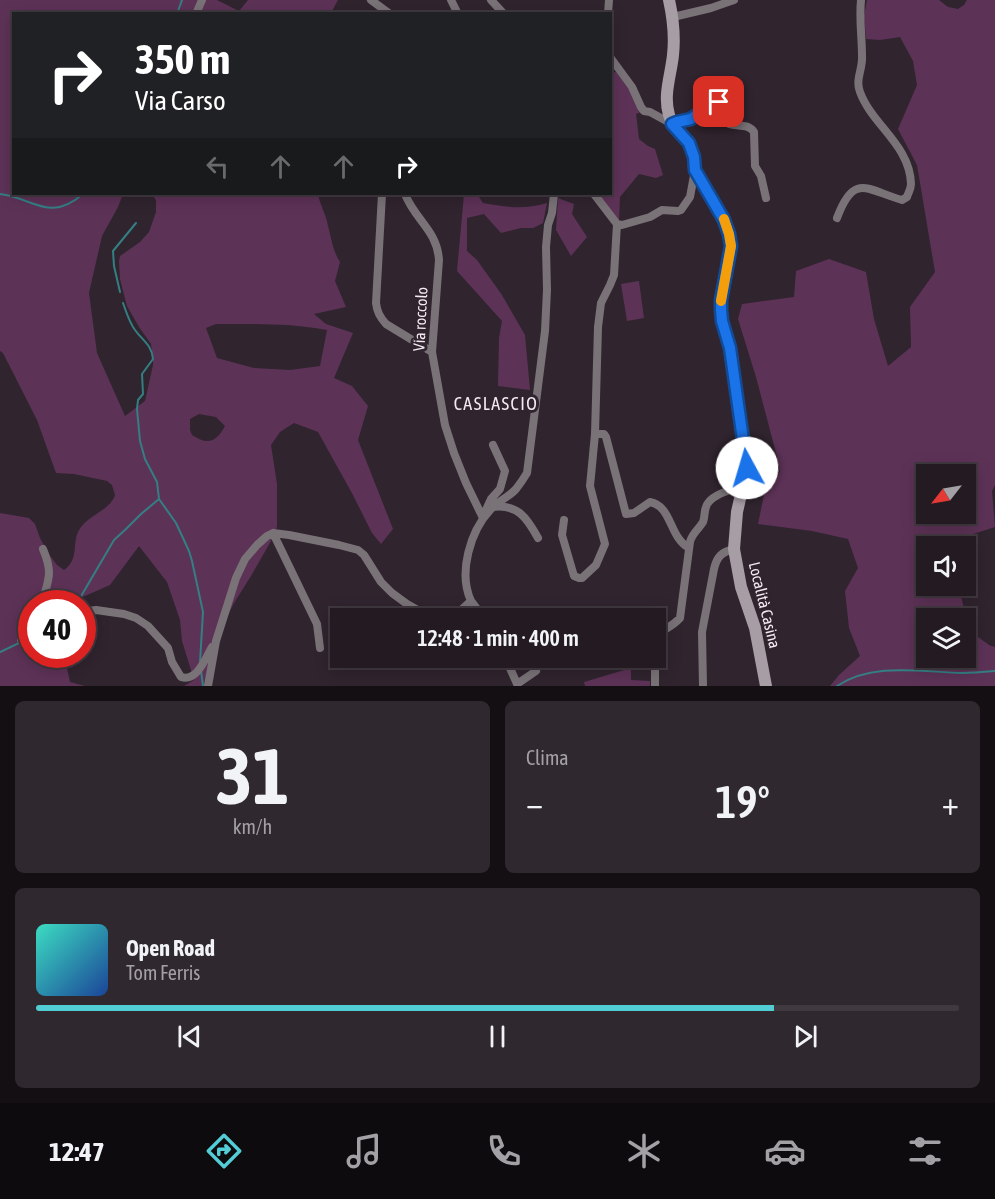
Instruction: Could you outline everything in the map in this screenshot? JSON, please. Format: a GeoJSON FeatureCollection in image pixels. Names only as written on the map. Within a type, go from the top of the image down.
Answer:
{"type":"FeatureCollection","features":[{"type":"Feature","properties":{"kind":"street"},"geometry":{"type":"LineString","coordinates":[[371,0],[387,12]]}},
{"type":"Feature","properties":{"kind":"street"},"geometry":{"type":"LineString","coordinates":[[491,0],[502,12]]}},
{"type":"Feature","properties":{"kind":"street"},"geometry":{"type":"LineString","coordinates":[[669,0],[673,17],[673,56],[667,93],[668,113],[672,124]]}},
{"type":"Feature","properties":{"kind":"street"},"geometry":{"type":"LineString","coordinates":[[673,17],[734,0]]}},
{"type":"Feature","properties":{"kind":"street"},"geometry":{"type":"LineString","coordinates":[[837,218],[844,203],[857,189],[863,187],[873,189],[902,200],[907,197],[911,186],[907,165],[901,153],[891,135],[873,115],[859,90],[858,75],[862,65],[861,0]]}},
{"type":"Feature","properties":{"kind":"street"},"geometry":{"type":"LineString","coordinates":[[612,60],[632,87],[645,111],[672,124],[691,119],[715,101],[719,102],[729,124],[748,127],[754,132],[755,166],[761,176],[766,198]]}},
{"type":"Feature","properties":{"kind":"street","name":"Località Casina"},"geometry":{"type":"LineString","coordinates":[[672,124],[692,148],[695,170],[724,220],[730,240],[721,310],[730,348],[747,468],[737,512],[734,549],[741,587],[755,628],[766,686]]}},
{"type":"Feature","properties":{"kind":"street"},"geometry":{"type":"LineString","coordinates":[[617,224],[622,225],[650,217],[662,210],[681,210],[690,197],[695,170]]}},
{"type":"Feature","properties":{"kind":"street"},"geometry":{"type":"LineString","coordinates":[[382,195],[377,310],[380,318],[386,324],[432,352]]}},
{"type":"Feature","properties":{"kind":"street","name":"Via roccolo"},"geometry":{"type":"LineString","coordinates":[[405,195],[438,248],[432,352],[445,425],[453,453],[483,518]]}},
{"type":"Feature","properties":{"kind":"street"},"geometry":{"type":"LineString","coordinates":[[483,518],[493,507],[516,490],[527,473],[545,331],[546,247],[554,195]]}},
{"type":"Feature","properties":{"kind":"street"},"geometry":{"type":"LineString","coordinates":[[564,520],[562,535],[564,546],[574,576],[582,578],[596,565],[605,544],[590,486],[596,434],[598,327],[601,303],[614,275],[617,224],[595,195]]}},
{"type":"Feature","properties":{"kind":"street"},"geometry":{"type":"LineString","coordinates":[[596,434],[604,434],[606,437],[626,514],[636,512],[650,502],[657,504],[665,513],[676,536],[682,544],[689,548]]}},
{"type":"Feature","properties":{"kind":"street"},"geometry":{"type":"LineString","coordinates":[[476,608],[466,591],[465,574],[470,545],[487,505],[500,489],[505,471],[493,445]]}},
{"type":"Feature","properties":{"kind":"street"},"geometry":{"type":"LineString","coordinates":[[666,628],[680,618],[691,537],[704,521],[706,506],[717,496],[742,486]]}},
{"type":"Feature","properties":{"kind":"street"},"geometry":{"type":"LineString","coordinates":[[493,507],[504,506],[519,512],[537,538]]}},
{"type":"Feature","properties":{"kind":"street"},"geometry":{"type":"LineString","coordinates":[[208,686],[216,641],[236,578],[245,559],[267,536],[273,534],[299,537],[358,550],[364,555],[381,582],[392,593],[406,604],[433,617],[448,616],[459,612],[471,601]]}},
{"type":"Feature","properties":{"kind":"street"},"geometry":{"type":"LineString","coordinates":[[273,534],[317,624],[320,648]]}},
{"type":"Feature","properties":{"kind":"street"},"geometry":{"type":"LineString","coordinates":[[43,549],[50,570],[46,590]]}},
{"type":"Feature","properties":{"kind":"street"},"geometry":{"type":"LineString","coordinates":[[703,686],[702,632],[714,569],[719,556],[734,549]]}},
{"type":"Feature","properties":{"kind":"street"},"geometry":{"type":"LineString","coordinates":[[96,610],[124,614],[148,626],[168,648],[172,662],[183,679],[190,678],[197,672],[216,641]]}},
{"type":"Feature","properties":{"kind":"street"},"geometry":{"type":"LineString","coordinates":[[510,668],[517,685],[536,670]]}},
{"type":"Feature","properties":{"kind":"street"},"geometry":{"type":"LineString","coordinates":[[655,686],[656,668]]}},
{"type":"Feature","properties":{"kind":"shaded area"},"geometry":{"type":"Polygon","coordinates":[[[0,0],[217,0],[239,11],[248,0],[338,0],[333,12],[12,12],[12,195],[123,195],[102,236],[89,293],[97,353],[125,416],[145,401],[153,358],[151,344],[127,306],[120,279],[119,261],[120,256],[140,242],[149,232],[156,212],[154,195],[318,195],[340,262],[335,281],[346,307],[314,314],[326,324],[353,333],[334,378],[352,386],[368,406],[358,440],[393,529],[381,544],[372,533],[318,432],[294,423],[280,432],[271,445],[277,484],[275,534],[227,617],[206,686],[184,686],[194,680],[182,641],[180,620],[167,582],[139,546],[110,585],[96,591],[18,590],[18,668],[67,668],[70,682],[85,686],[0,686],[0,513],[29,518],[35,524],[48,553],[64,570],[74,555],[76,538],[81,527],[105,508],[115,495],[112,485],[107,481],[74,474],[56,473],[37,420],[0,351],[0,0]],[[216,324],[206,328],[217,358],[254,368],[290,370],[320,366],[327,330],[286,325],[216,324]],[[199,414],[190,419],[192,435],[207,441],[215,439],[225,426],[216,417],[199,414]]]}},
{"type":"Feature","properties":{"kind":"shaded area"},"geometry":{"type":"Polygon","coordinates":[[[867,0],[939,0],[948,7],[958,9],[967,0],[995,0],[995,485],[992,491],[995,527],[967,536],[916,536],[916,596],[961,596],[964,608],[916,608],[916,668],[976,668],[976,635],[995,647],[995,686],[830,686],[860,656],[849,628],[845,591],[858,568],[848,539],[812,531],[758,524],[766,485],[780,472],[756,377],[738,319],[742,304],[794,297],[796,271],[829,259],[866,272],[874,319],[888,366],[911,347],[910,307],[935,272],[917,165],[898,129],[917,85],[913,61],[900,37],[880,40],[866,39],[864,16],[867,0]]]}},
{"type":"Feature","properties":{"kind":"shaded area"},"geometry":{"type":"Polygon","coordinates":[[[616,72],[634,96],[641,112],[636,114],[639,139],[655,149],[663,175],[656,178],[639,174],[620,197],[619,221],[597,195],[612,195],[612,73],[616,72]]]}},
{"type":"Feature","properties":{"kind":"shaded area"},"geometry":{"type":"Polygon","coordinates":[[[464,195],[478,195],[483,203],[507,207],[530,207],[547,203],[543,223],[533,228],[521,228],[501,233],[484,214],[467,218],[467,251],[477,260],[502,295],[525,335],[530,390],[498,386],[499,338],[502,321],[457,271],[464,195]]]}},
{"type":"Feature","properties":{"kind":"shaded area"},"geometry":{"type":"Polygon","coordinates":[[[558,198],[574,204],[572,214],[587,237],[571,256],[556,230],[558,198]]]}},
{"type":"Feature","properties":{"kind":"shaded area"},"geometry":{"type":"Polygon","coordinates":[[[639,281],[644,318],[627,321],[621,284],[639,281]]]}},
{"type":"Feature","properties":{"kind":"shaded area"},"geometry":{"type":"Polygon","coordinates":[[[631,668],[631,680],[650,681],[650,686],[585,686],[584,682],[631,668]]]}},
{"type":"Feature","properties":{"kind":"waterway"},"geometry":{"type":"LineString","coordinates":[[178,12],[182,0]]}},
{"type":"Feature","properties":{"kind":"waterway"},"geometry":{"type":"LineString","coordinates":[[0,194],[51,208],[60,207],[82,195]]}},
{"type":"Feature","properties":{"kind":"waterway"},"geometry":{"type":"LineString","coordinates":[[120,292],[113,251],[136,223]]}},
{"type":"Feature","properties":{"kind":"waterway"},"geometry":{"type":"LineString","coordinates":[[85,590],[114,540],[159,499],[157,482],[145,459],[140,441],[137,409],[138,400],[143,394],[142,374],[153,359],[149,346],[133,327],[123,303]]}},
{"type":"Feature","properties":{"kind":"waterway"},"geometry":{"type":"LineString","coordinates":[[159,499],[176,523],[192,561],[203,612],[200,662]]}},
{"type":"Feature","properties":{"kind":"waterway"},"geometry":{"type":"LineString","coordinates":[[0,652],[18,643]]}},
{"type":"Feature","properties":{"kind":"waterway"},"geometry":{"type":"LineString","coordinates":[[201,671],[203,686]]}},
{"type":"Feature","properties":{"kind":"waterway"},"geometry":{"type":"LineString","coordinates":[[837,686],[851,679],[882,671],[962,673],[995,671]]}},
{"type":"Feature","properties":{"kind":"slow traffic"},"geometry":{"type":"LineString","coordinates":[[721,301],[731,246],[724,219]]}},
{"type":"Feature","properties":{"kind":"district","name":"CASLASCIO"},"geometry":{"type":"Point","coordinates":[496,404]}},
{"type":"Feature","properties":{"kind":"route"},"geometry":{"type":"LineString","coordinates":[[719,102],[715,101],[691,119],[672,124],[692,148],[695,170],[724,220],[729,234],[731,246],[721,310],[730,348],[747,468]]}}]}
